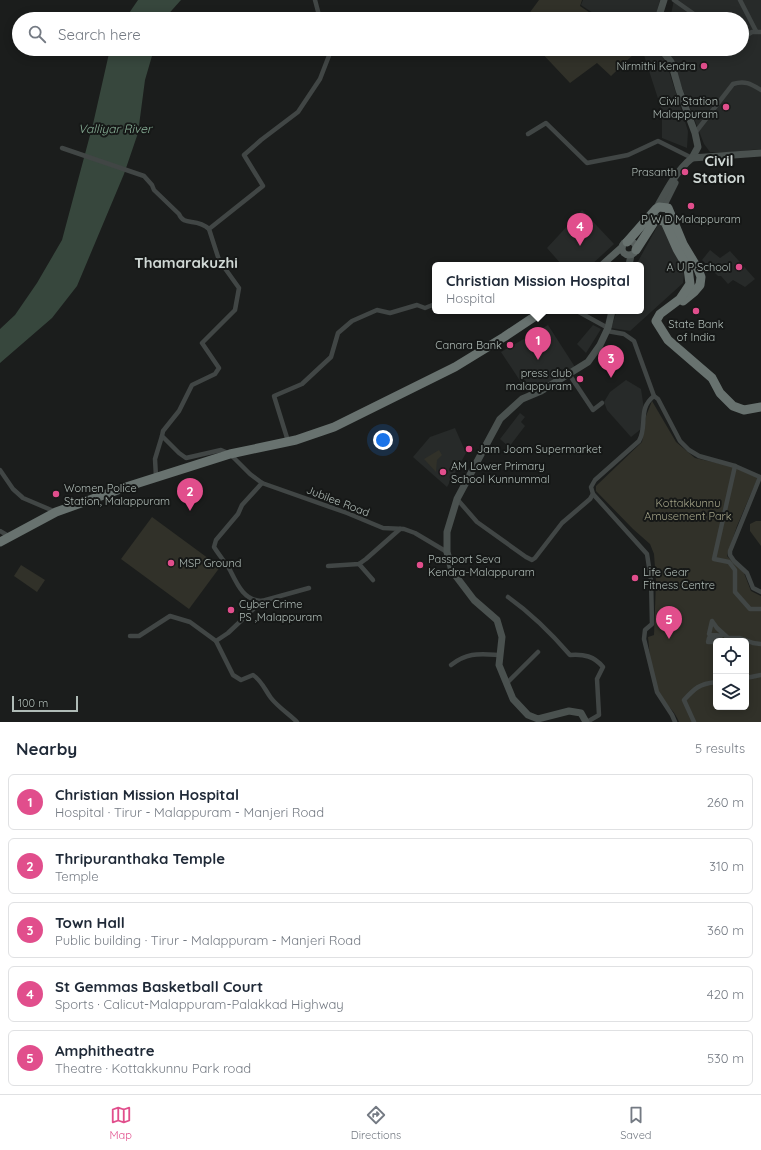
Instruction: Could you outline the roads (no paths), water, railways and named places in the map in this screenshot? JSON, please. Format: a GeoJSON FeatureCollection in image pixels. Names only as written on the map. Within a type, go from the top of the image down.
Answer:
{"type":"FeatureCollection","features":[{"type":"Feature","properties":{"kind":"highway"},"geometry":{"type":"LineString","coordinates":[[625,244],[660,208],[671,212],[683,244],[698,270],[701,278],[700,285],[694,292],[665,314],[660,320],[660,327]]}},
{"type":"Feature","properties":{"kind":"highway"},"geometry":{"type":"LineString","coordinates":[[632,253],[654,222],[658,219],[662,219],[665,222],[690,275],[690,284],[680,299],[657,319],[660,327],[677,350],[712,378],[720,393],[733,406],[744,410],[761,407]]}},
{"type":"Feature","properties":{"kind":"highway"},"geometry":{"type":"LineString","coordinates":[[0,542],[56,512],[156,477],[230,454],[288,441],[334,427],[455,367],[538,314]]}},
{"type":"Feature","properties":{"kind":"main road"},"geometry":{"type":"LineString","coordinates":[[660,12],[664,0]]}},
{"type":"Feature","properties":{"kind":"main road"},"geometry":{"type":"LineString","coordinates":[[660,208],[669,185],[684,164],[692,158],[698,147],[695,133],[679,90],[671,62],[666,56]]}},
{"type":"Feature","properties":{"kind":"main road"},"geometry":{"type":"LineString","coordinates":[[692,158],[761,153]]}},
{"type":"Feature","properties":{"kind":"main road"},"geometry":{"type":"LineString","coordinates":[[606,262],[625,244],[634,243],[630,262]]}},
{"type":"Feature","properties":{"kind":"main road"},"geometry":{"type":"LineString","coordinates":[[625,244],[624,253],[632,253]]}},
{"type":"Feature","properties":{"kind":"main road"},"geometry":{"type":"LineString","coordinates":[[609,262],[632,253]]}},
{"type":"Feature","properties":{"kind":"main road"},"geometry":{"type":"LineString","coordinates":[[586,722],[581,713],[575,711],[569,711],[538,719],[528,715],[513,699],[499,665],[502,637],[497,620],[474,600],[452,571],[447,552],[447,532],[457,499],[500,419],[508,410],[522,399],[541,391],[588,362],[600,345],[607,330],[611,314]]}},
{"type":"Feature","properties":{"kind":"street"},"geometry":{"type":"LineString","coordinates":[[315,0],[318,12]]}},
{"type":"Feature","properties":{"kind":"street"},"geometry":{"type":"LineString","coordinates":[[674,0],[691,12]]}},
{"type":"Feature","properties":{"kind":"street"},"geometry":{"type":"LineString","coordinates":[[740,0],[747,12]]}},
{"type":"Feature","properties":{"kind":"street"},"geometry":{"type":"LineString","coordinates":[[749,15],[759,31],[749,35]]}},
{"type":"Feature","properties":{"kind":"street"},"geometry":{"type":"LineString","coordinates":[[209,229],[263,186],[244,155],[298,112],[320,79],[329,56]]}},
{"type":"Feature","properties":{"kind":"street"},"geometry":{"type":"LineString","coordinates":[[695,133],[733,84],[741,81],[747,82],[761,90]]}},
{"type":"Feature","properties":{"kind":"street"},"geometry":{"type":"LineString","coordinates":[[528,134],[546,123],[587,163],[628,155],[658,141],[692,158]]}},
{"type":"Feature","properties":{"kind":"street"},"geometry":{"type":"LineString","coordinates":[[62,148],[130,173],[144,176],[154,190],[179,214],[180,219],[185,221],[197,221],[209,229],[220,260],[240,288],[235,310],[202,343],[218,368],[215,374],[192,385],[179,411],[163,431],[156,459],[156,477]]}},
{"type":"Feature","properties":{"kind":"street"},"geometry":{"type":"LineString","coordinates":[[288,441],[274,396],[302,384],[331,357],[338,333],[352,321],[378,310],[390,313],[417,305],[425,308],[432,305]]}},
{"type":"Feature","properties":{"kind":"street"},"geometry":{"type":"LineString","coordinates":[[579,314],[607,330],[624,334],[634,341],[654,396],[658,399],[680,441],[699,456],[735,466],[760,477],[730,551],[730,555],[734,561],[747,573],[753,588],[761,592]]}},
{"type":"Feature","properties":{"kind":"street"},"geometry":{"type":"LineString","coordinates":[[569,374],[593,410],[602,403]]}},
{"type":"Feature","properties":{"kind":"street"},"geometry":{"type":"LineString","coordinates":[[654,396],[646,403],[642,421],[643,435],[639,441],[596,480],[591,487],[593,494],[647,554],[651,580],[652,624],[645,630],[646,647],[657,692],[675,722]]}},
{"type":"Feature","properties":{"kind":"street"},"geometry":{"type":"LineString","coordinates":[[162,436],[186,458],[221,450],[230,454]]}},
{"type":"Feature","properties":{"kind":"street","name":"Jubilee Road"},"geometry":{"type":"LineString","coordinates":[[230,454],[250,474],[262,483],[347,512],[383,528],[400,529],[415,533],[447,552]]}},
{"type":"Feature","properties":{"kind":"street"},"geometry":{"type":"LineString","coordinates":[[735,466],[714,559],[729,562],[734,570],[735,592],[750,609],[761,609]]}},
{"type":"Feature","properties":{"kind":"street"},"geometry":{"type":"LineString","coordinates":[[0,470],[13,489],[22,498],[56,512]]}},
{"type":"Feature","properties":{"kind":"street"},"geometry":{"type":"LineString","coordinates":[[262,483],[242,505],[238,514],[216,540],[214,547],[230,571],[239,589],[256,601],[262,601],[309,588]]}},
{"type":"Feature","properties":{"kind":"street"},"geometry":{"type":"LineString","coordinates":[[457,499],[477,522],[532,560],[562,523],[593,494]]}},
{"type":"Feature","properties":{"kind":"street"},"geometry":{"type":"LineString","coordinates":[[328,566],[359,564],[400,529]]}},
{"type":"Feature","properties":{"kind":"street"},"geometry":{"type":"LineString","coordinates":[[0,531],[10,537]]}},
{"type":"Feature","properties":{"kind":"street"},"geometry":{"type":"LineString","coordinates":[[359,564],[372,580]]}},
{"type":"Feature","properties":{"kind":"street"},"geometry":{"type":"LineString","coordinates":[[508,597],[530,612],[547,628],[570,655],[584,654],[598,661],[603,667],[597,679],[599,715],[586,722]]}},
{"type":"Feature","properties":{"kind":"street"},"geometry":{"type":"LineString","coordinates":[[216,641],[228,633],[262,601]]}},
{"type":"Feature","properties":{"kind":"street"},"geometry":{"type":"LineString","coordinates":[[130,636],[139,636],[170,616],[190,622],[216,641],[232,675],[241,680],[253,675],[262,683],[271,698],[297,722]]}},
{"type":"Feature","properties":{"kind":"street"},"geometry":{"type":"LineString","coordinates":[[713,642],[708,642],[709,638],[721,636],[709,634],[712,621],[728,638]]}},
{"type":"Feature","properties":{"kind":"street"},"geometry":{"type":"LineString","coordinates":[[749,642],[761,644]]}},
{"type":"Feature","properties":{"kind":"street"},"geometry":{"type":"LineString","coordinates":[[507,684],[538,652]]}},
{"type":"Feature","properties":{"kind":"street"},"geometry":{"type":"LineString","coordinates":[[451,665],[461,657],[469,655],[500,655]]}},
{"type":"Feature","properties":{"kind":"street"},"geometry":{"type":"LineString","coordinates":[[749,678],[761,676]]}},
{"type":"Feature","properties":{"kind":"street"},"geometry":{"type":"LineString","coordinates":[[694,722],[684,700],[695,688],[702,684],[713,682]]}},
{"type":"Feature","properties":{"kind":"water"},"geometry":{"type":"Polygon","coordinates":[[[138,0],[181,0],[170,12],[130,12],[138,0]]]}},
{"type":"Feature","properties":{"kind":"water","name":"Valliyar River"},"geometry":{"type":"Polygon","coordinates":[[[108,56],[152,56],[145,80],[138,133],[124,174],[77,286],[52,318],[0,363],[0,329],[15,315],[37,283],[62,240],[93,124],[108,56]]]}},
{"type":"Feature","properties":{"kind":"place","name":"Nirmithi Kendra"},"geometry":{"type":"Point","coordinates":[704,66]}},
{"type":"Feature","properties":{"kind":"place","name":"Civil Station Malappuram"},"geometry":{"type":"Point","coordinates":[726,107]}},
{"type":"Feature","properties":{"kind":"place","name":"Prasanth"},"geometry":{"type":"Point","coordinates":[685,172]}},
{"type":"Feature","properties":{"kind":"place","name":"P W D Malappuram"},"geometry":{"type":"Point","coordinates":[691,206]}},
{"type":"Feature","properties":{"kind":"place","name":"St Gemmas Basketball Court"},"geometry":{"type":"Point","coordinates":[580,246]}},
{"type":"Feature","properties":{"kind":"place","name":"A U P School"},"geometry":{"type":"Point","coordinates":[739,267]}},
{"type":"Feature","properties":{"kind":"place","name":"State Bank of India"},"geometry":{"type":"Point","coordinates":[696,311]}},
{"type":"Feature","properties":{"kind":"place","name":"Canara Bank"},"geometry":{"type":"Point","coordinates":[510,345]}},
{"type":"Feature","properties":{"kind":"place","name":"Christian Mission Hospital"},"geometry":{"type":"Point","coordinates":[538,360]}},
{"type":"Feature","properties":{"kind":"place","name":"Town Hall"},"geometry":{"type":"Point","coordinates":[611,378]}},
{"type":"Feature","properties":{"kind":"place","name":"press club malappuram"},"geometry":{"type":"Point","coordinates":[580,379]}},
{"type":"Feature","properties":{"kind":"place","name":"Jam Joom Supermarket"},"geometry":{"type":"Point","coordinates":[469,449]}},
{"type":"Feature","properties":{"kind":"place","name":"AM Lower Primary School Kunnummal"},"geometry":{"type":"Point","coordinates":[443,472]}},
{"type":"Feature","properties":{"kind":"place","name":"Women Police Station, Malappuram"},"geometry":{"type":"Point","coordinates":[56,494]}},
{"type":"Feature","properties":{"kind":"place","name":"Thripuranthaka Temple"},"geometry":{"type":"Point","coordinates":[190,511]}},
{"type":"Feature","properties":{"kind":"place","name":"MSP Ground"},"geometry":{"type":"Point","coordinates":[171,563]}},
{"type":"Feature","properties":{"kind":"place","name":"Passport Seva Kendra-Malappuram"},"geometry":{"type":"Point","coordinates":[420,565]}},
{"type":"Feature","properties":{"kind":"place","name":"Life Gear Fitness Centre"},"geometry":{"type":"Point","coordinates":[635,578]}},
{"type":"Feature","properties":{"kind":"place","name":"Cyber Crime PS ,Malappuram"},"geometry":{"type":"Point","coordinates":[231,610]}},
{"type":"Feature","properties":{"kind":"place","name":"Amphitheatre"},"geometry":{"type":"Point","coordinates":[669,639]}},
{"type":"Feature","properties":{"kind":"district","name":"Civil Station"},"geometry":{"type":"Point","coordinates":[719,170]}},
{"type":"Feature","properties":{"kind":"district","name":"Thamarakuzhi"},"geometry":{"type":"Point","coordinates":[186,263]}},
{"type":"Feature","properties":{"kind":"park label","name":"Kottakkunnu Amusement Park"},"geometry":{"type":"Point","coordinates":[688,509]}}]}
